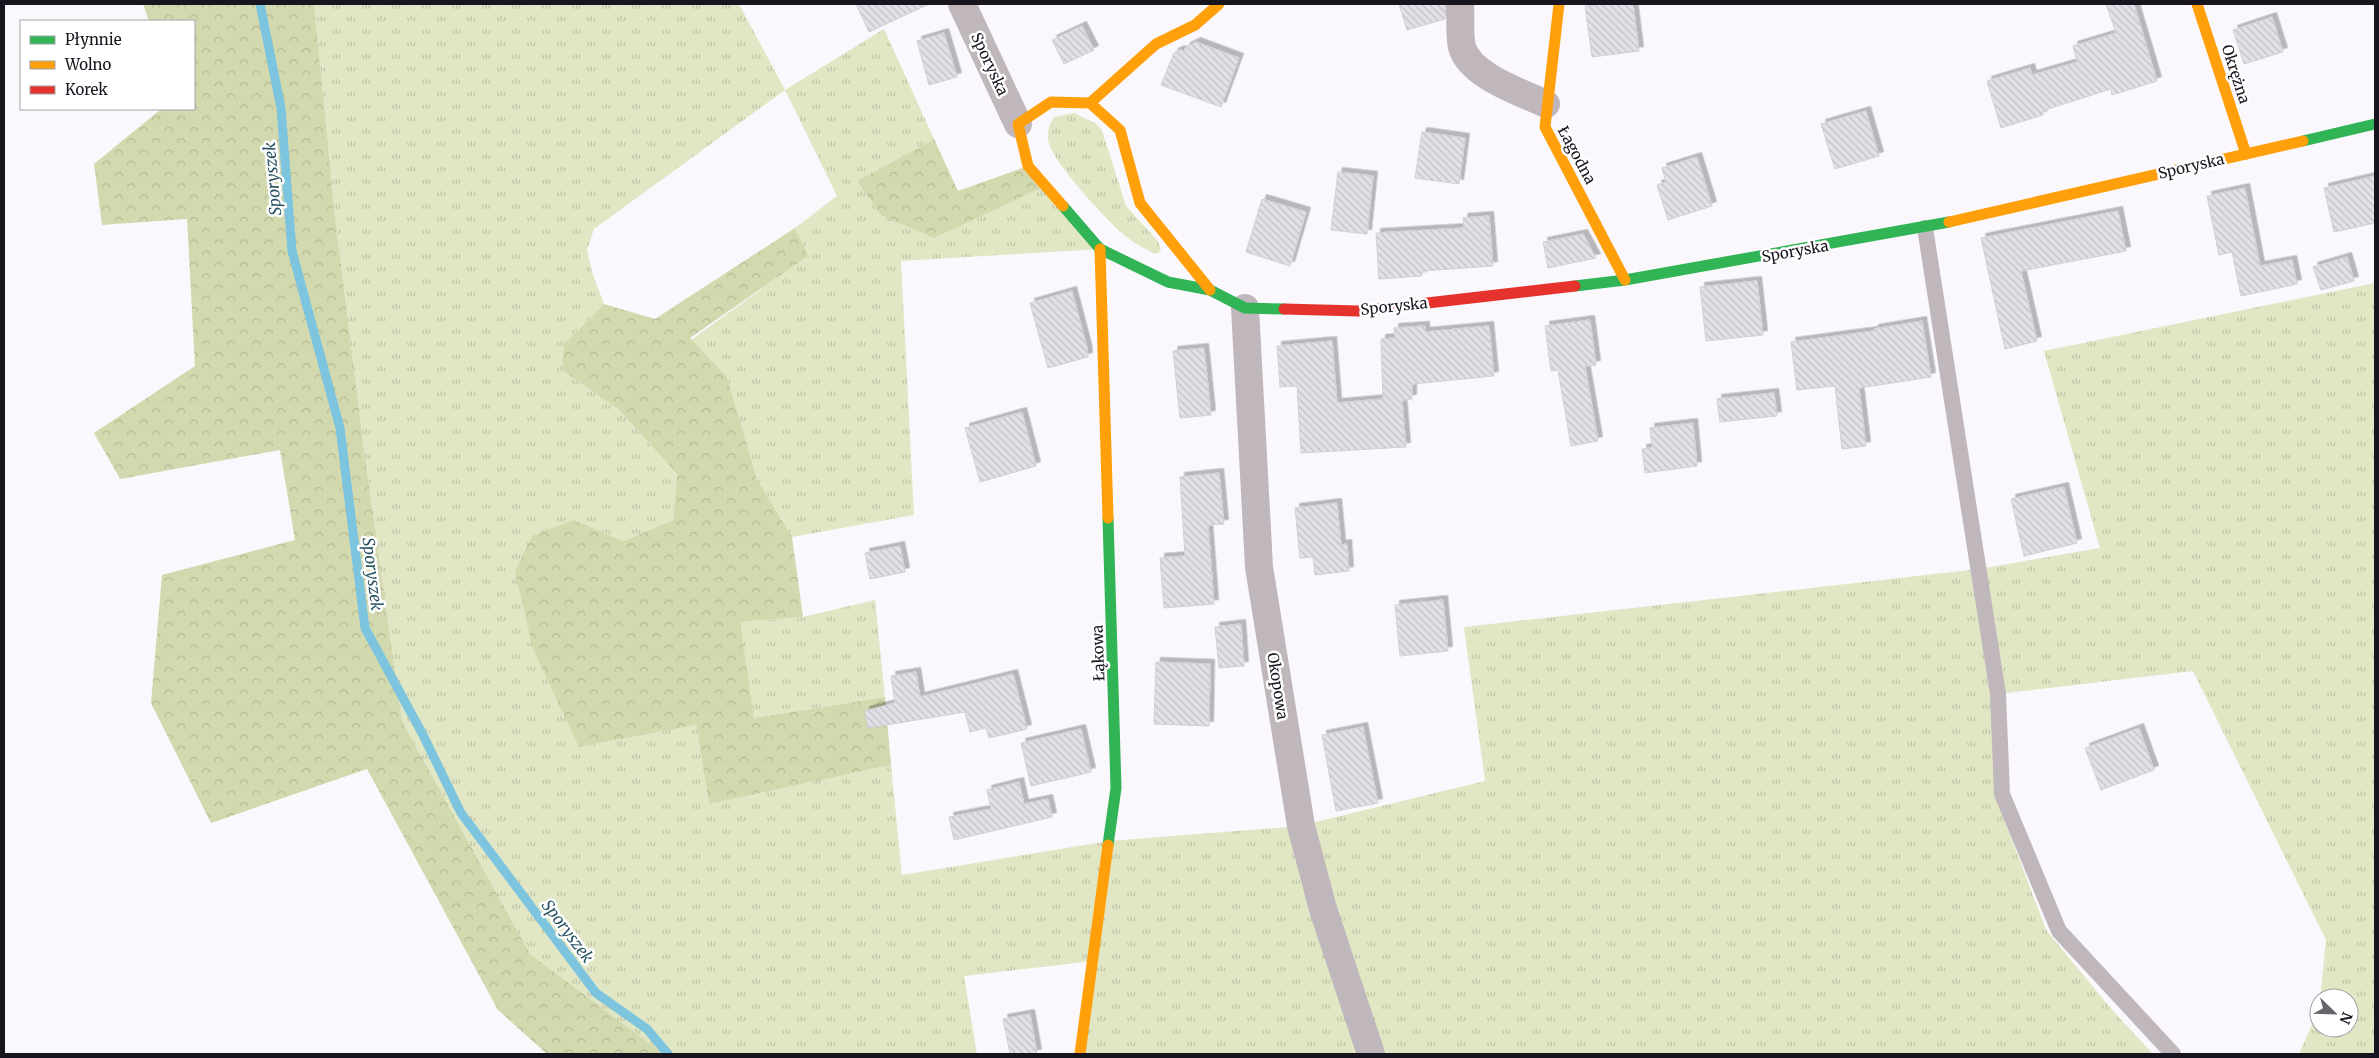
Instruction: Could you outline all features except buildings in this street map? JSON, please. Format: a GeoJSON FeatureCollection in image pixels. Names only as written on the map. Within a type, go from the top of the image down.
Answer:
{"type":"FeatureCollection","features":[{"type":"Feature","properties":{"kind":"street","name":"Sporyska"},"geometry":{"type":"LineString","coordinates":[[962,4],[1018,124],[1028,166],[1100,249],[1168,282],[1210,290],[1245,308],[1358,310],[1625,280],[1925,228],[2375,124]]}},
{"type":"Feature","properties":{"kind":"street"},"geometry":{"type":"LineString","coordinates":[[1018,124],[1051,102],[1090,103],[1156,44],[1195,24],[1220,4]]}},
{"type":"Feature","properties":{"kind":"street"},"geometry":{"type":"LineString","coordinates":[[1460,4],[1462,46],[1472,65],[1502,84],[1546,104]]}},
{"type":"Feature","properties":{"kind":"street","name":"Łagodna"},"geometry":{"type":"LineString","coordinates":[[1559,4],[1546,104],[1545,127],[1625,280]]}},
{"type":"Feature","properties":{"kind":"street","name":"Okrężna"},"geometry":{"type":"LineString","coordinates":[[2198,4],[2246,154]]}},
{"type":"Feature","properties":{"kind":"street","name":"Sporyska"},"geometry":{"type":"LineString","coordinates":[[1090,103],[1120,130],[1140,203],[1210,290]]}},
{"type":"Feature","properties":{"kind":"street","name":"Łąkowa"},"geometry":{"type":"LineString","coordinates":[[1080,1054],[1116,788],[1100,249]]}},
{"type":"Feature","properties":{"kind":"street","name":"Okopowa"},"geometry":{"type":"LineString","coordinates":[[1245,308],[1259,567],[1301,826],[1323,909],[1371,1054]]}},
{"type":"Feature","properties":{"kind":"lane"},"geometry":{"type":"LineString","coordinates":[[1925,228],[1998,694],[2002,794],[2060,930],[2173,1054]]}},
{"type":"Feature","properties":{"kind":"green space"},"geometry":{"type":"Polygon","coordinates":[[[143,4],[314,4],[335,216],[364,449],[402,721],[530,954],[664,1054],[547,1054],[498,1010],[367,769],[211,823],[151,703],[162,575],[295,540],[280,450],[120,479],[94,433],[195,366],[187,219],[102,225],[94,164],[160,110],[195,110],[195,20],[149,20],[143,4]]]}},
{"type":"Feature","properties":{"kind":"green space"},"geometry":{"type":"Polygon","coordinates":[[[314,4],[739,4],[785,90],[594,229],[587,250],[592,272],[604,304],[565,343],[562,370],[619,410],[677,474],[673,520],[624,541],[574,520],[579,747],[696,725],[709,804],[891,765],[902,875],[1109,841],[1301,826],[1362,1052],[1347,1054],[1080,1054],[1092,961],[964,976],[977,1054],[664,1054],[530,954],[402,721],[364,449],[335,216],[314,4]]]}},
{"type":"Feature","properties":{"kind":"green space"},"geometry":{"type":"Polygon","coordinates":[[[884,29],[934,139],[857,181],[881,215],[1045,186],[1100,249],[901,261],[914,515],[792,537],[757,479],[727,377],[691,340],[807,256],[795,228],[837,196],[785,90],[884,29]]]}},
{"type":"Feature","properties":{"kind":"green space"},"geometry":{"type":"Polygon","coordinates":[[[1074,113],[1095,123],[1102,130],[1126,206],[1158,241],[1161,251],[1155,254],[1138,245],[1122,233],[1092,202],[1058,160],[1048,139],[1049,127],[1054,117],[1074,113]]]}},
{"type":"Feature","properties":{"kind":"green space"},"geometry":{"type":"Polygon","coordinates":[[[934,139],[958,191],[1028,166],[1045,186],[934,238],[881,215],[857,181],[934,139]]]}},
{"type":"Feature","properties":{"kind":"green space"},"geometry":{"type":"Polygon","coordinates":[[[795,228],[808,256],[690,338],[727,377],[757,479],[792,537],[803,617],[740,622],[754,718],[885,697],[891,765],[709,804],[696,725],[579,747],[533,649],[515,571],[532,536],[574,520],[624,541],[673,520],[677,474],[619,410],[562,370],[564,344],[604,304],[655,319],[795,228]]]}},
{"type":"Feature","properties":{"kind":"green space"},"geometry":{"type":"Polygon","coordinates":[[[2375,283],[2375,1054],[2299,1054],[2309,1032],[2309,1038],[2359,1038],[2359,988],[2321,988],[2326,940],[2193,671],[1998,694],[1995,795],[2046,930],[2114,1012],[2153,1054],[1383,1054],[1334,907],[1311,823],[1485,781],[1464,627],[1979,569],[2100,548],[2044,351],[2375,283]]]}},
{"type":"Feature","properties":{"kind":"green space"},"geometry":{"type":"Polygon","coordinates":[[[875,600],[885,697],[754,718],[739,622],[803,617],[875,600]]]}},
{"type":"Feature","properties":{"kind":"waterway","name":"Sporyszek"},"geometry":{"type":"LineString","coordinates":[[260,4],[281,108],[292,251],[340,428],[365,628],[423,735],[461,813],[596,993],[647,1029],[668,1054]]}},
{"type":"Feature","properties":{"kind":"traffic: fast"},"geometry":{"type":"LineString","coordinates":[[2303,141],[2375,124]]}},
{"type":"Feature","properties":{"kind":"traffic: fast"},"geometry":{"type":"LineString","coordinates":[[1063,206],[1100,249],[1168,282],[1210,290],[1245,308],[1284,309]]}},
{"type":"Feature","properties":{"kind":"traffic: fast"},"geometry":{"type":"LineString","coordinates":[[1575,286],[1625,280],[1949,222]]}},
{"type":"Feature","properties":{"kind":"traffic: fast"},"geometry":{"type":"LineString","coordinates":[[1108,518],[1116,788],[1108,845]]}},
{"type":"Feature","properties":{"kind":"traffic: slow"},"geometry":{"type":"LineString","coordinates":[[1090,103],[1156,44],[1195,25],[1219,4]]}},
{"type":"Feature","properties":{"kind":"traffic: slow"},"geometry":{"type":"LineString","coordinates":[[1559,4],[1545,127],[1625,280]]}},
{"type":"Feature","properties":{"kind":"traffic: slow"},"geometry":{"type":"LineString","coordinates":[[2197,4],[2246,154]]}},
{"type":"Feature","properties":{"kind":"traffic: slow"},"geometry":{"type":"LineString","coordinates":[[1063,206],[1028,166],[1018,124],[1051,102],[1090,103],[1120,130],[1140,203],[1210,290]]}},
{"type":"Feature","properties":{"kind":"traffic: slow"},"geometry":{"type":"LineString","coordinates":[[1949,222],[2303,141]]}},
{"type":"Feature","properties":{"kind":"traffic: slow"},"geometry":{"type":"LineString","coordinates":[[1100,249],[1108,518]]}},
{"type":"Feature","properties":{"kind":"traffic: slow"},"geometry":{"type":"LineString","coordinates":[[1080,1054],[1108,845]]}},
{"type":"Feature","properties":{"kind":"traffic: jam"},"geometry":{"type":"LineString","coordinates":[[1284,309],[1358,311],[1575,286]]}}]}
